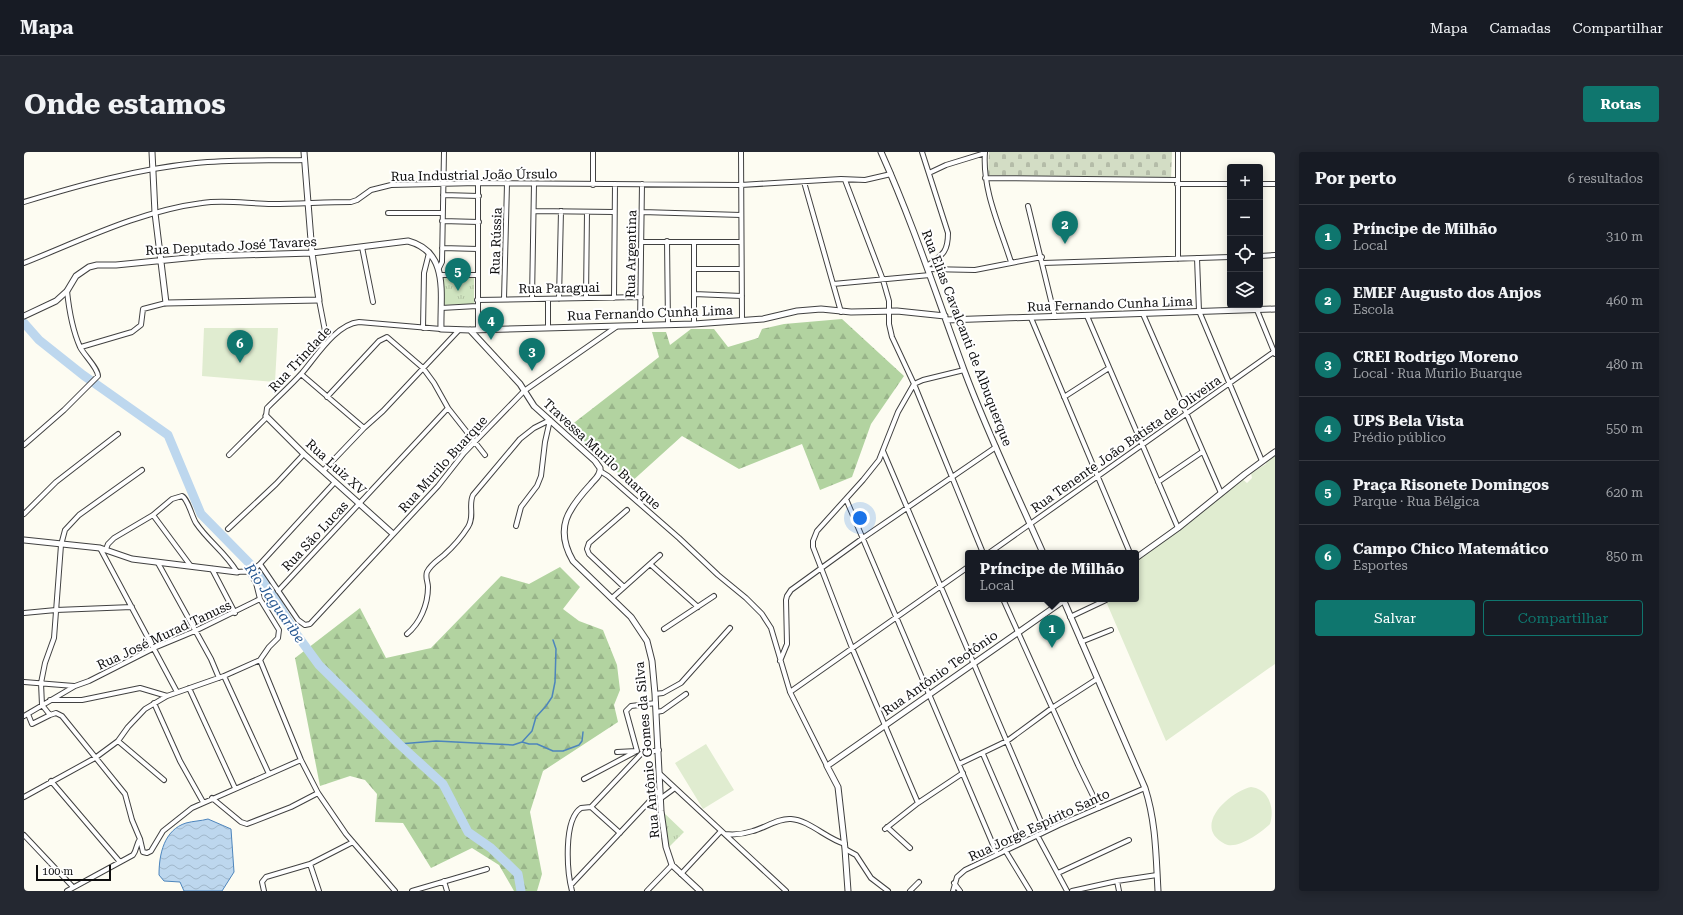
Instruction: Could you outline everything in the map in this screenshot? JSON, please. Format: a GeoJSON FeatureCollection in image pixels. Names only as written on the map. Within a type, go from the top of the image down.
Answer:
{"type":"FeatureCollection","features":[{"type":"Feature","properties":{"kind":"street"},"geometry":{"type":"LineString","coordinates":[[152,152],[154,213],[162,259],[166,303]]}},
{"type":"Feature","properties":{"kind":"street"},"geometry":{"type":"LineString","coordinates":[[304,152],[312,253],[325,331],[324,342],[321,348]]}},
{"type":"Feature","properties":{"kind":"street"},"geometry":{"type":"LineString","coordinates":[[439,268],[442,262],[444,152]]}},
{"type":"Feature","properties":{"kind":"street"},"geometry":{"type":"LineString","coordinates":[[593,152],[593,185]]}},
{"type":"Feature","properties":{"kind":"street"},"geometry":{"type":"LineString","coordinates":[[741,152],[742,320]]}},
{"type":"Feature","properties":{"kind":"street","name":"Rua Elias Cavalcanti de Albuquerque"},"geometry":{"type":"LineString","coordinates":[[881,152],[928,268],[964,370],[1042,550]]}},
{"type":"Feature","properties":{"kind":"street"},"geometry":{"type":"LineString","coordinates":[[922,152],[931,184],[946,222],[948,242],[944,254],[928,268]]}},
{"type":"Feature","properties":{"kind":"street"},"geometry":{"type":"LineString","coordinates":[[929,173],[946,165],[985,152],[985,178],[1011,262]]}},
{"type":"Feature","properties":{"kind":"street"},"geometry":{"type":"LineString","coordinates":[[1178,152],[1178,259]]}},
{"type":"Feature","properties":{"kind":"street"},"geometry":{"type":"LineString","coordinates":[[24,202],[152,169],[229,160],[305,160]]}},
{"type":"Feature","properties":{"kind":"street","name":"Rua Industrial João Úrsulo"},"geometry":{"type":"LineString","coordinates":[[24,264],[121,224],[154,213],[204,202],[272,204],[351,202],[357,200],[371,190],[383,186],[443,184],[741,185],[865,180],[891,174]]}},
{"type":"Feature","properties":{"kind":"street"},"geometry":{"type":"LineString","coordinates":[[985,178],[1227,184]]}},
{"type":"Feature","properties":{"kind":"street"},"geometry":{"type":"LineString","coordinates":[[845,180],[883,280],[889,301],[890,331],[914,384],[982,550]]}},
{"type":"Feature","properties":{"kind":"street"},"geometry":{"type":"LineString","coordinates":[[804,182],[842,312]]}},
{"type":"Feature","properties":{"kind":"street"},"geometry":{"type":"LineString","coordinates":[[478,184],[478,330]]}},
{"type":"Feature","properties":{"kind":"street","name":"Rua Rússia"},"geometry":{"type":"LineString","coordinates":[[504,299],[507,184]]}},
{"type":"Feature","properties":{"kind":"street"},"geometry":{"type":"LineString","coordinates":[[532,299],[534,184]]}},
{"type":"Feature","properties":{"kind":"street"},"geometry":{"type":"LineString","coordinates":[[614,298],[615,184]]}},
{"type":"Feature","properties":{"kind":"street","name":"Rua Argentina"},"geometry":{"type":"LineString","coordinates":[[640,325],[642,184]]}},
{"type":"Feature","properties":{"kind":"street"},"geometry":{"type":"LineString","coordinates":[[1263,184],[1275,184]]}},
{"type":"Feature","properties":{"kind":"street"},"geometry":{"type":"LineString","coordinates":[[443,195],[479,196]]}},
{"type":"Feature","properties":{"kind":"street"},"geometry":{"type":"LineString","coordinates":[[1028,206],[1042,257],[1055,317]]}},
{"type":"Feature","properties":{"kind":"street"},"geometry":{"type":"LineString","coordinates":[[534,211],[614,212]]}},
{"type":"Feature","properties":{"kind":"street"},"geometry":{"type":"LineString","coordinates":[[560,299],[561,211]]}},
{"type":"Feature","properties":{"kind":"street"},"geometry":{"type":"LineString","coordinates":[[586,298],[587,212]]}},
{"type":"Feature","properties":{"kind":"street"},"geometry":{"type":"LineString","coordinates":[[642,212],[741,215]]}},
{"type":"Feature","properties":{"kind":"street"},"geometry":{"type":"LineString","coordinates":[[388,213],[442,213]]}},
{"type":"Feature","properties":{"kind":"street"},"geometry":{"type":"LineString","coordinates":[[442,222],[479,222]]}},
{"type":"Feature","properties":{"kind":"street"},"geometry":{"type":"LineString","coordinates":[[667,241],[668,324]]}},
{"type":"Feature","properties":{"kind":"street","name":"Rua Deputado José Tavares"},"geometry":{"type":"LineString","coordinates":[[24,316],[56,301],[67,291],[76,276],[89,267],[162,259],[257,253],[312,253],[408,242],[422,247],[429,253],[439,268],[441,329]]}},
{"type":"Feature","properties":{"kind":"street"},"geometry":{"type":"LineString","coordinates":[[641,242],[741,242]]}},
{"type":"Feature","properties":{"kind":"street"},"geometry":{"type":"LineString","coordinates":[[694,242],[694,324]]}},
{"type":"Feature","properties":{"kind":"street"},"geometry":{"type":"LineString","coordinates":[[362,247],[373,302]]}},
{"type":"Feature","properties":{"kind":"street"},"geometry":{"type":"LineString","coordinates":[[442,248],[478,249]]}},
{"type":"Feature","properties":{"kind":"street"},"geometry":{"type":"LineString","coordinates":[[423,328],[424,273],[429,253]]}},
{"type":"Feature","properties":{"kind":"street"},"geometry":{"type":"LineString","coordinates":[[1263,256],[1275,255]]}},
{"type":"Feature","properties":{"kind":"street"},"geometry":{"type":"LineString","coordinates":[[928,268],[968,270],[1042,257]]}},
{"type":"Feature","properties":{"kind":"street"},"geometry":{"type":"LineString","coordinates":[[1043,263],[1227,257]]}},
{"type":"Feature","properties":{"kind":"street"},"geometry":{"type":"LineString","coordinates":[[1197,258],[1199,311],[1262,461]]}},
{"type":"Feature","properties":{"kind":"street"},"geometry":{"type":"LineString","coordinates":[[694,269],[742,269]]}},
{"type":"Feature","properties":{"kind":"street"},"geometry":{"type":"LineString","coordinates":[[440,275],[478,275]]}},
{"type":"Feature","properties":{"kind":"street"},"geometry":{"type":"LineString","coordinates":[[833,284],[930,275]]}},
{"type":"Feature","properties":{"kind":"street"},"geometry":{"type":"LineString","coordinates":[[24,445],[64,410],[98,376],[98,373],[75,335],[67,291]]}},
{"type":"Feature","properties":{"kind":"street"},"geometry":{"type":"LineString","coordinates":[[694,294],[742,296]]}},
{"type":"Feature","properties":{"kind":"street","name":"Rua Paraguai"},"geometry":{"type":"LineString","coordinates":[[477,300],[641,297]]}},
{"type":"Feature","properties":{"kind":"street"},"geometry":{"type":"LineString","coordinates":[[548,299],[548,328]]}},
{"type":"Feature","properties":{"kind":"street"},"geometry":{"type":"LineString","coordinates":[[81,347],[132,332],[141,324],[143,309],[166,303],[319,300]]}},
{"type":"Feature","properties":{"kind":"street"},"geometry":{"type":"LineString","coordinates":[[441,308],[477,306]]}},
{"type":"Feature","properties":{"kind":"street","name":"Rua Fernando Cunha Lima"},"geometry":{"type":"LineString","coordinates":[[355,322],[423,328],[478,330],[694,324],[763,319],[811,309],[830,309],[842,312],[890,310],[946,318],[1031,318],[1275,309]]}},
{"type":"Feature","properties":{"kind":"street"},"geometry":{"type":"LineString","coordinates":[[1257,310],[1275,353]]}},
{"type":"Feature","properties":{"kind":"street"},"geometry":{"type":"LineString","coordinates":[[1143,314],[1220,493]]}},
{"type":"Feature","properties":{"kind":"street"},"geometry":{"type":"LineString","coordinates":[[1087,316],[1178,528]]}},
{"type":"Feature","properties":{"kind":"street"},"geometry":{"type":"LineString","coordinates":[[1031,318],[1129,550]]}},
{"type":"Feature","properties":{"kind":"street","name":"Rua Trindade"},"geometry":{"type":"LineString","coordinates":[[229,456],[266,416],[267,408],[301,374],[321,348],[344,328],[355,322]]}},
{"type":"Feature","properties":{"kind":"street","name":"Rua Murilo Buarque"},"geometry":{"type":"LineString","coordinates":[[278,591],[298,620],[303,625],[310,624],[392,533],[438,486],[474,442],[524,391],[616,326]]}},
{"type":"Feature","properties":{"kind":"street"},"geometry":{"type":"LineString","coordinates":[[323,471],[364,428],[383,411],[459,330]]}},
{"type":"Feature","properties":{"kind":"street","name":"Travessa Murilo Buarque"},"geometry":{"type":"LineString","coordinates":[[470,330],[520,384],[534,406],[595,462],[600,471],[608,476],[762,614],[771,628],[790,692],[827,766]]}},
{"type":"Feature","properties":{"kind":"street"},"geometry":{"type":"LineString","coordinates":[[327,397],[379,341],[385,337],[389,338],[423,368],[434,383],[448,408],[457,417],[485,455]]}},
{"type":"Feature","properties":{"kind":"street","name":"Rua Tenente João Batista de Oliveira"},"geometry":{"type":"LineString","coordinates":[[993,550],[1229,383],[1275,353]]}},
{"type":"Feature","properties":{"kind":"street"},"geometry":{"type":"LineString","coordinates":[[1064,397],[1109,368]]}},
{"type":"Feature","properties":{"kind":"street"},"geometry":{"type":"LineString","coordinates":[[918,803],[852,648],[813,547],[814,536],[824,521],[846,499],[875,465],[883,451],[898,412],[914,384],[923,380],[964,370]]}},
{"type":"Feature","properties":{"kind":"street"},"geometry":{"type":"LineString","coordinates":[[301,374],[364,428]]}},
{"type":"Feature","properties":{"kind":"street","name":"Rua São Lucas"},"geometry":{"type":"LineString","coordinates":[[278,591],[448,408]]}},
{"type":"Feature","properties":{"kind":"street","name":"Rua Luiz XV"},"geometry":{"type":"LineString","coordinates":[[266,416],[304,454],[392,533]]}},
{"type":"Feature","properties":{"kind":"street"},"geometry":{"type":"LineString","coordinates":[[516,526],[521,507],[537,486],[541,476],[544,442],[550,420]]}},
{"type":"Feature","properties":{"kind":"street"},"geometry":{"type":"LineString","coordinates":[[407,634],[417,624],[424,608],[428,587],[426,574],[432,563],[442,557],[458,542],[469,525],[472,516],[470,501],[473,495],[520,439],[534,428],[550,420]]}},
{"type":"Feature","properties":{"kind":"street"},"geometry":{"type":"LineString","coordinates":[[24,514],[56,482],[118,434]]}},
{"type":"Feature","properties":{"kind":"street"},"geometry":{"type":"LineString","coordinates":[[780,661],[787,644],[787,596],[791,590],[907,507],[996,447]]}},
{"type":"Feature","properties":{"kind":"street"},"geometry":{"type":"LineString","coordinates":[[883,451],[1045,831]]}},
{"type":"Feature","properties":{"kind":"street"},"geometry":{"type":"LineString","coordinates":[[1158,482],[1202,452]]}},
{"type":"Feature","properties":{"kind":"street"},"geometry":{"type":"LineString","coordinates":[[1139,556],[1178,528],[1220,493],[1275,452]]}},
{"type":"Feature","properties":{"kind":"street"},"geometry":{"type":"LineString","coordinates":[[228,529],[276,484],[304,454]]}},
{"type":"Feature","properties":{"kind":"street"},"geometry":{"type":"LineString","coordinates":[[50,715],[42,705],[41,683],[45,663],[54,638],[61,545],[65,530],[79,515],[142,470]]}},
{"type":"Feature","properties":{"kind":"street","name":"Rua Antônio Gomes da Silva"},"geometry":{"type":"LineString","coordinates":[[600,471],[599,475],[573,504],[566,517],[564,526],[566,549],[573,561],[631,616],[646,641],[652,661],[656,702],[663,833],[672,865],[700,891]]}},
{"type":"Feature","properties":{"kind":"street"},"geometry":{"type":"LineString","coordinates":[[24,540],[61,545],[103,548],[132,559],[158,563],[190,565],[236,572],[251,572],[259,566],[335,482]]}},
{"type":"Feature","properties":{"kind":"street"},"geometry":{"type":"LineString","coordinates":[[103,548],[114,538],[153,515],[172,499],[180,496],[184,497],[197,524],[230,561],[236,572]]}},
{"type":"Feature","properties":{"kind":"street"},"geometry":{"type":"LineString","coordinates":[[846,499],[997,854]]}},
{"type":"Feature","properties":{"kind":"street"},"geometry":{"type":"LineString","coordinates":[[624,587],[589,554],[587,549],[589,543],[627,510]]}},
{"type":"Feature","properties":{"kind":"street"},"geometry":{"type":"LineString","coordinates":[[153,515],[190,565]]}},
{"type":"Feature","properties":{"kind":"street"},"geometry":{"type":"LineString","coordinates":[[103,548],[177,692]]}},
{"type":"Feature","properties":{"kind":"street"},"geometry":{"type":"LineString","coordinates":[[612,598],[660,555]]}},
{"type":"Feature","properties":{"kind":"street"},"geometry":{"type":"LineString","coordinates":[[158,563],[219,678]]}},
{"type":"Feature","properties":{"kind":"street"},"geometry":{"type":"LineString","coordinates":[[650,564],[698,607]]}},
{"type":"Feature","properties":{"kind":"street"},"geometry":{"type":"LineString","coordinates":[[259,566],[278,591]]}},
{"type":"Feature","properties":{"kind":"street"},"geometry":{"type":"LineString","coordinates":[[212,569],[235,612]]}},
{"type":"Feature","properties":{"kind":"street"},"geometry":{"type":"LineString","coordinates":[[790,692],[965,569]]}},
{"type":"Feature","properties":{"kind":"street"},"geometry":{"type":"LineString","coordinates":[[24,796],[95,758],[118,741],[138,716],[154,703],[167,696],[219,678],[260,660],[269,647],[276,642],[280,634],[276,623],[260,599],[256,583],[251,572]]}},
{"type":"Feature","properties":{"kind":"street"},"geometry":{"type":"LineString","coordinates":[[664,629],[714,596]]}},
{"type":"Feature","properties":{"kind":"street","name":"Rua José Murad Tanuss"},"geometry":{"type":"LineString","coordinates":[[26,715],[75,686],[106,673],[154,648],[195,632],[260,599]]}},
{"type":"Feature","properties":{"kind":"street"},"geometry":{"type":"LineString","coordinates":[[1004,602],[1078,765],[1100,808]]}},
{"type":"Feature","properties":{"kind":"street","name":"Rua Antônio Teotônio"},"geometry":{"type":"LineString","coordinates":[[827,766],[1060,602]]}},
{"type":"Feature","properties":{"kind":"street"},"geometry":{"type":"LineString","coordinates":[[1065,602],[1070,617],[1145,788],[1153,814],[1158,891]]}},
{"type":"Feature","properties":{"kind":"street"},"geometry":{"type":"LineString","coordinates":[[1070,617],[1102,602]]}},
{"type":"Feature","properties":{"kind":"street"},"geometry":{"type":"LineString","coordinates":[[24,613],[56,610],[132,607]]}},
{"type":"Feature","properties":{"kind":"street"},"geometry":{"type":"LineString","coordinates":[[655,694],[682,683],[730,628]]}},
{"type":"Feature","properties":{"kind":"street"},"geometry":{"type":"LineString","coordinates":[[1081,642],[1112,630]]}},
{"type":"Feature","properties":{"kind":"street"},"geometry":{"type":"LineString","coordinates":[[260,660],[301,760],[318,793],[353,842],[395,891]]}},
{"type":"Feature","properties":{"kind":"street"},"geometry":{"type":"LineString","coordinates":[[224,676],[269,774]]}},
{"type":"Feature","properties":{"kind":"street"},"geometry":{"type":"LineString","coordinates":[[959,764],[983,754],[1007,741],[1052,708],[1097,679]]}},
{"type":"Feature","properties":{"kind":"street"},"geometry":{"type":"LineString","coordinates":[[24,682],[75,686]]}},
{"type":"Feature","properties":{"kind":"street"},"geometry":{"type":"LineString","coordinates":[[49,700],[82,700],[140,688],[167,696]]}},
{"type":"Feature","properties":{"kind":"street"},"geometry":{"type":"LineString","coordinates":[[189,688],[235,788]]}},
{"type":"Feature","properties":{"kind":"street"},"geometry":{"type":"LineString","coordinates":[[656,712],[662,711],[686,694]]}},
{"type":"Feature","properties":{"kind":"street"},"geometry":{"type":"LineString","coordinates":[[639,752],[626,711],[631,706],[656,702]]}},
{"type":"Feature","properties":{"kind":"street"},"geometry":{"type":"LineString","coordinates":[[154,703],[180,761],[203,802]]}},
{"type":"Feature","properties":{"kind":"street"},"geometry":{"type":"LineString","coordinates":[[26,715],[32,724],[50,715],[56,714],[62,716],[125,794],[143,852],[147,853],[151,851],[163,831],[189,810],[203,802],[301,760]]}},
{"type":"Feature","properties":{"kind":"street"},"geometry":{"type":"LineString","coordinates":[[118,741],[164,780]]}},
{"type":"Feature","properties":{"kind":"street"},"geometry":{"type":"LineString","coordinates":[[617,752],[659,750]]}},
{"type":"Feature","properties":{"kind":"street"},"geometry":{"type":"LineString","coordinates":[[584,779],[639,752]]}},
{"type":"Feature","properties":{"kind":"street"},"geometry":{"type":"LineString","coordinates":[[590,807],[639,752]]}},
{"type":"Feature","properties":{"kind":"street"},"geometry":{"type":"LineString","coordinates":[[983,754],[1021,842]]}},
{"type":"Feature","properties":{"kind":"street"},"geometry":{"type":"LineString","coordinates":[[827,766],[838,787],[845,847],[848,891]]}},
{"type":"Feature","properties":{"kind":"street"},"geometry":{"type":"LineString","coordinates":[[910,848],[886,828],[918,803],[963,773]]}},
{"type":"Feature","properties":{"kind":"street"},"geometry":{"type":"LineString","coordinates":[[660,774],[786,891]]}},
{"type":"Feature","properties":{"kind":"street"},"geometry":{"type":"LineString","coordinates":[[51,782],[120,862]]}},
{"type":"Feature","properties":{"kind":"street"},"geometry":{"type":"LineString","coordinates":[[660,799],[675,788]]}},
{"type":"Feature","properties":{"kind":"street","name":"Rua Jorge Espírito Santo"},"geometry":{"type":"LineString","coordinates":[[954,883],[957,876],[965,870],[1021,842],[1145,788]]}},
{"type":"Feature","properties":{"kind":"street"},"geometry":{"type":"LineString","coordinates":[[571,885],[660,790]]}},
{"type":"Feature","properties":{"kind":"street"},"geometry":{"type":"LineString","coordinates":[[212,798],[241,822],[247,824],[291,807],[318,793]]}},
{"type":"Feature","properties":{"kind":"street"},"geometry":{"type":"LineString","coordinates":[[572,891],[568,853],[572,822],[578,810],[584,807],[590,807],[620,833]]}},
{"type":"Feature","properties":{"kind":"street"},"geometry":{"type":"LineString","coordinates":[[681,874],[723,833],[737,834],[754,831],[790,819],[802,822],[856,855],[871,878],[888,891]]}},
{"type":"Feature","properties":{"kind":"street"},"geometry":{"type":"LineString","coordinates":[[24,835],[74,887]]}},
{"type":"Feature","properties":{"kind":"street"},"geometry":{"type":"LineString","coordinates":[[1037,835],[1067,891]]}},
{"type":"Feature","properties":{"kind":"street"},"geometry":{"type":"LineString","coordinates":[[67,891],[133,855],[136,852],[140,839]]}},
{"type":"Feature","properties":{"kind":"street"},"geometry":{"type":"LineString","coordinates":[[1058,873],[1129,840]]}},
{"type":"Feature","properties":{"kind":"street"},"geometry":{"type":"LineString","coordinates":[[264,891],[262,886],[263,880],[266,877],[310,864],[353,842]]}},
{"type":"Feature","properties":{"kind":"street"},"geometry":{"type":"LineString","coordinates":[[1005,850],[1030,891]]}},
{"type":"Feature","properties":{"kind":"street"},"geometry":{"type":"LineString","coordinates":[[310,864],[319,891]]}},
{"type":"Feature","properties":{"kind":"street"},"geometry":{"type":"LineString","coordinates":[[647,891],[672,865]]}},
{"type":"Feature","properties":{"kind":"street"},"geometry":{"type":"LineString","coordinates":[[412,891],[487,869]]}},
{"type":"Feature","properties":{"kind":"street"},"geometry":{"type":"LineString","coordinates":[[1072,891],[1117,881],[1157,875]]}},
{"type":"Feature","properties":{"kind":"street"},"geometry":{"type":"LineString","coordinates":[[444,881],[447,891]]}},
{"type":"Feature","properties":{"kind":"street"},"geometry":{"type":"LineString","coordinates":[[1117,881],[1119,891]]}},
{"type":"Feature","properties":{"kind":"street"},"geometry":{"type":"LineString","coordinates":[[910,891],[919,882]]}},
{"type":"Feature","properties":{"kind":"street"},"geometry":{"type":"LineString","coordinates":[[953,891],[954,883]]}},
{"type":"Feature","properties":{"kind":"street"},"geometry":{"type":"LineString","coordinates":[[954,883],[960,891]]}},
{"type":"Feature","properties":{"kind":"street"},"geometry":{"type":"LineString","coordinates":[[879,891],[883,887]]}},
{"type":"Feature","properties":{"kind":"green space"},"geometry":{"type":"Polygon","coordinates":[[[989,152],[1172,152],[1171,180],[988,175],[989,152]]]}},
{"type":"Feature","properties":{"kind":"green space"},"geometry":{"type":"Polygon","coordinates":[[[443,278],[474,278],[474,304],[443,305],[443,278]]]}},
{"type":"Feature","properties":{"kind":"green space"},"geometry":{"type":"Polygon","coordinates":[[[842,319],[904,376],[871,424],[852,477],[820,490],[802,444],[739,469],[682,436],[630,483],[566,429],[659,357],[652,332],[666,332],[670,345],[691,329],[714,329],[728,347],[758,338],[762,329],[784,324],[842,319]]]}},
{"type":"Feature","properties":{"kind":"green space"},"geometry":{"type":"Polygon","coordinates":[[[204,328],[278,328],[275,382],[202,376],[204,328]]]}},
{"type":"Feature","properties":{"kind":"green space"},"geometry":{"type":"Polygon","coordinates":[[[1275,454],[1275,664],[1166,741],[1106,602],[1139,602],[1139,557],[1241,478],[1247,483],[1252,478],[1251,473],[1266,464],[1267,459],[1275,454]]]}},
{"type":"Feature","properties":{"kind":"green space"},"geometry":{"type":"Polygon","coordinates":[[[560,567],[580,587],[563,609],[579,621],[603,630],[617,665],[620,690],[614,705],[618,722],[543,771],[530,812],[542,874],[537,891],[514,891],[499,865],[472,848],[431,868],[403,823],[375,822],[377,794],[365,780],[350,776],[320,786],[295,658],[360,608],[386,658],[431,648],[501,576],[529,584],[560,567]]]}},
{"type":"Feature","properties":{"kind":"green space"},"geometry":{"type":"Polygon","coordinates":[[[706,744],[734,790],[703,809],[675,763],[706,744]]]}},
{"type":"Feature","properties":{"kind":"green space"},"geometry":{"type":"Polygon","coordinates":[[[1251,787],[1262,791],[1269,800],[1272,812],[1270,824],[1249,840],[1236,845],[1225,844],[1215,837],[1212,829],[1212,820],[1224,803],[1242,790],[1251,787]]]}},
{"type":"Feature","properties":{"kind":"green space"},"geometry":{"type":"Polygon","coordinates":[[[662,811],[684,832],[667,849],[662,811]]]}},
{"type":"Feature","properties":{"kind":"water"},"geometry":{"type":"Polygon","coordinates":[[[208,819],[231,829],[234,872],[222,891],[184,891],[180,882],[164,881],[159,875],[160,859],[164,844],[172,831],[186,823],[208,819]]]}},
{"type":"Feature","properties":{"kind":"waterway","name":"Rio Jaguaribe"},"geometry":{"type":"LineString","coordinates":[[24,323],[39,340],[83,375],[168,435],[201,514],[255,569],[268,587],[297,635],[319,665],[399,744],[443,784],[468,832],[491,848],[518,874],[521,891]]}},
{"type":"Feature","properties":{"kind":"waterway"},"geometry":{"type":"LineString","coordinates":[[399,744],[436,741],[513,745],[522,742],[532,731],[536,717],[552,697],[555,682],[556,649],[553,640]]}},
{"type":"Feature","properties":{"kind":"waterway"},"geometry":{"type":"LineString","coordinates":[[522,742],[537,744],[553,751],[563,751],[579,745],[582,741],[583,732]]}},
{"type":"Feature","properties":{"kind":"place","name":"EMEF Augusto dos Anjos"},"geometry":{"type":"Point","coordinates":[1065,244]}},
{"type":"Feature","properties":{"kind":"place","name":"Praça Risonete Domingos"},"geometry":{"type":"Point","coordinates":[458,291]}},
{"type":"Feature","properties":{"kind":"place","name":"UPS Bela Vista"},"geometry":{"type":"Point","coordinates":[491,340]}},
{"type":"Feature","properties":{"kind":"place","name":"Campo Chico Matemático"},"geometry":{"type":"Point","coordinates":[240,363]}},
{"type":"Feature","properties":{"kind":"place","name":"CREI Rodrigo Moreno"},"geometry":{"type":"Point","coordinates":[532,371]}},
{"type":"Feature","properties":{"kind":"place","name":"Príncipe de Milhão"},"geometry":{"type":"Point","coordinates":[1052,648]}}]}
